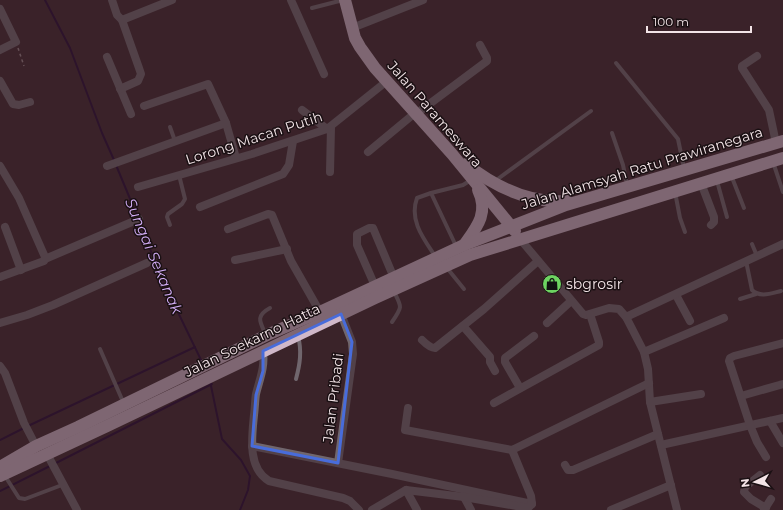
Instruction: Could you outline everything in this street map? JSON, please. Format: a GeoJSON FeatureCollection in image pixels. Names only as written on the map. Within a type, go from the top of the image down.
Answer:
{"type":"FeatureCollection","features":[{"type":"Feature","properties":{"kind":"highway","name":"Jalan Parameswara"},"geometry":{"type":"LineString","coordinates":[[344,0],[352,28],[360,47],[375,68],[452,154],[520,239]]}},
{"type":"Feature","properties":{"kind":"highway","name":"Jalan Alamsyah Ratu Prawiranegara"},"geometry":{"type":"LineString","coordinates":[[510,226],[584,200],[780,142]]}},
{"type":"Feature","properties":{"kind":"highway"},"geometry":{"type":"LineString","coordinates":[[452,154],[503,188],[534,199],[557,202],[584,200]]}},
{"type":"Feature","properties":{"kind":"highway"},"geometry":{"type":"LineString","coordinates":[[520,239],[778,159]]}},
{"type":"Feature","properties":{"kind":"highway"},"geometry":{"type":"LineString","coordinates":[[460,246],[477,227],[482,212],[482,197],[472,179]]}},
{"type":"Feature","properties":{"kind":"highway"},"geometry":{"type":"LineString","coordinates":[[510,226],[521,229],[531,228],[601,207],[611,205],[626,206]]}},
{"type":"Feature","properties":{"kind":"highway","name":"Jalan Soekarno Hatta"},"geometry":{"type":"LineString","coordinates":[[3,475],[52,462],[217,366],[266,335],[320,312],[460,246],[510,226]]}},
{"type":"Feature","properties":{"kind":"highway","name":"Jalan Soekarno Hatta"},"geometry":{"type":"LineString","coordinates":[[217,366],[263,351],[470,255],[520,239]]}},
{"type":"Feature","properties":{"kind":"highway","name":"Jalan Soekarno Hatta"},"geometry":{"type":"LineString","coordinates":[[3,475],[36,446],[124,404],[202,374]]}},
{"type":"Feature","properties":{"kind":"street"},"geometry":{"type":"LineString","coordinates":[[112,0],[117,15],[122,20],[134,50],[141,74],[138,81],[120,90]]}},
{"type":"Feature","properties":{"kind":"street"},"geometry":{"type":"LineString","coordinates":[[122,20],[172,0]]}},
{"type":"Feature","properties":{"kind":"street"},"geometry":{"type":"LineString","coordinates":[[291,0],[324,74]]}},
{"type":"Feature","properties":{"kind":"street"},"geometry":{"type":"LineString","coordinates":[[352,28],[423,0]]}},
{"type":"Feature","properties":{"kind":"street"},"geometry":{"type":"LineString","coordinates":[[0,9],[16,42],[0,50]]}},
{"type":"Feature","properties":{"kind":"street"},"geometry":{"type":"LineString","coordinates":[[368,152],[416,113],[487,61],[487,58],[480,45]]}},
{"type":"Feature","properties":{"kind":"street"},"geometry":{"type":"LineString","coordinates":[[757,56],[742,66],[742,68],[769,110],[780,142]]}},
{"type":"Feature","properties":{"kind":"street"},"geometry":{"type":"LineString","coordinates":[[107,57],[131,114]]}},
{"type":"Feature","properties":{"kind":"street"},"geometry":{"type":"LineString","coordinates":[[0,80],[13,104],[19,105],[30,102]]}},
{"type":"Feature","properties":{"kind":"street","name":"Lorong Macan Putih"},"geometry":{"type":"LineString","coordinates":[[138,187],[293,141],[329,128],[387,81]]}},
{"type":"Feature","properties":{"kind":"street"},"geometry":{"type":"LineString","coordinates":[[144,106],[208,84],[226,123],[236,158]]}},
{"type":"Feature","properties":{"kind":"street"},"geometry":{"type":"LineString","coordinates":[[302,110],[329,128],[330,172]]}},
{"type":"Feature","properties":{"kind":"street"},"geometry":{"type":"LineString","coordinates":[[108,165],[226,123]]}},
{"type":"Feature","properties":{"kind":"street"},"geometry":{"type":"LineString","coordinates":[[200,207],[283,174],[289,165],[293,141]]}},
{"type":"Feature","properties":{"kind":"street"},"geometry":{"type":"LineString","coordinates":[[0,166],[26,212],[45,259]]}},
{"type":"Feature","properties":{"kind":"street"},"geometry":{"type":"LineString","coordinates":[[701,183],[714,217],[714,222],[711,225]]}},
{"type":"Feature","properties":{"kind":"street"},"geometry":{"type":"LineString","coordinates":[[228,229],[268,214],[274,216],[291,261],[320,312]]}},
{"type":"Feature","properties":{"kind":"street"},"geometry":{"type":"LineString","coordinates":[[0,277],[44,261],[45,259],[139,219]]}},
{"type":"Feature","properties":{"kind":"street"},"geometry":{"type":"LineString","coordinates":[[5,227],[21,270]]}},
{"type":"Feature","properties":{"kind":"street"},"geometry":{"type":"LineString","coordinates":[[375,286],[357,245],[357,234],[369,228],[373,228],[394,278]]}},
{"type":"Feature","properties":{"kind":"street"},"geometry":{"type":"LineString","coordinates":[[520,239],[583,314],[590,314],[613,308],[618,309],[626,317],[644,352],[648,369],[650,402],[677,510]]}},
{"type":"Feature","properties":{"kind":"street"},"geometry":{"type":"LineString","coordinates":[[626,317],[783,244]]}},
{"type":"Feature","properties":{"kind":"street"},"geometry":{"type":"LineString","coordinates":[[235,260],[287,249]]}},
{"type":"Feature","properties":{"kind":"street"},"geometry":{"type":"LineString","coordinates":[[422,340],[427,345],[434,348],[484,309],[538,261]]}},
{"type":"Feature","properties":{"kind":"street"},"geometry":{"type":"LineString","coordinates":[[0,323],[53,305],[147,263]]}},
{"type":"Feature","properties":{"kind":"street"},"geometry":{"type":"LineString","coordinates":[[676,295],[690,321]]}},
{"type":"Feature","properties":{"kind":"street"},"geometry":{"type":"LineString","coordinates":[[547,323],[571,301]]}},
{"type":"Feature","properties":{"kind":"street","name":"Jalan Pribadi"},"geometry":{"type":"LineString","coordinates":[[338,463],[353,354],[352,342],[341,314]]}},
{"type":"Feature","properties":{"kind":"street"},"geometry":{"type":"LineString","coordinates":[[494,403],[599,345],[590,314]]}},
{"type":"Feature","properties":{"kind":"street"},"geometry":{"type":"LineString","coordinates":[[644,352],[724,318]]}},
{"type":"Feature","properties":{"kind":"street"},"geometry":{"type":"LineString","coordinates":[[463,326],[490,358],[489,362],[495,371]]}},
{"type":"Feature","properties":{"kind":"street"},"geometry":{"type":"LineString","coordinates":[[520,388],[505,362],[505,358],[534,336]]}},
{"type":"Feature","properties":{"kind":"street"},"geometry":{"type":"LineString","coordinates":[[766,457],[757,442],[750,425],[729,362],[730,358],[783,343]]}},
{"type":"Feature","properties":{"kind":"street"},"geometry":{"type":"LineString","coordinates":[[263,351],[263,371],[256,395],[251,442],[256,464],[261,474],[273,482],[343,498],[350,501],[358,510]]}},
{"type":"Feature","properties":{"kind":"street"},"geometry":{"type":"LineString","coordinates":[[0,366],[5,373],[26,426],[36,446]]}},
{"type":"Feature","properties":{"kind":"street"},"geometry":{"type":"LineString","coordinates":[[408,408],[404,430],[512,450],[649,383]]}},
{"type":"Feature","properties":{"kind":"street"},"geometry":{"type":"LineString","coordinates":[[741,396],[783,384]]}},
{"type":"Feature","properties":{"kind":"street"},"geometry":{"type":"LineString","coordinates":[[650,402],[701,394]]}},
{"type":"Feature","properties":{"kind":"street"},"geometry":{"type":"LineString","coordinates":[[661,446],[783,418]]}},
{"type":"Feature","properties":{"kind":"street"},"geometry":{"type":"LineString","coordinates":[[770,421],[783,442]]}},
{"type":"Feature","properties":{"kind":"street"},"geometry":{"type":"LineString","coordinates":[[565,465],[568,470],[573,470],[658,434]]}},
{"type":"Feature","properties":{"kind":"street"},"geometry":{"type":"LineString","coordinates":[[252,446],[532,504]]}},
{"type":"Feature","properties":{"kind":"street"},"geometry":{"type":"LineString","coordinates":[[372,510],[406,490],[464,497],[530,508],[532,504],[531,496],[512,450]]}},
{"type":"Feature","properties":{"kind":"street"},"geometry":{"type":"LineString","coordinates":[[52,462],[62,484],[77,510]]}},
{"type":"Feature","properties":{"kind":"street"},"geometry":{"type":"LineString","coordinates":[[760,475],[745,487],[744,492],[765,509],[771,499]]}},
{"type":"Feature","properties":{"kind":"street"},"geometry":{"type":"LineString","coordinates":[[611,510],[671,485]]}},
{"type":"Feature","properties":{"kind":"street"},"geometry":{"type":"LineString","coordinates":[[406,490],[417,510]]}},
{"type":"Feature","properties":{"kind":"street"},"geometry":{"type":"LineString","coordinates":[[464,497],[470,510]]}},
{"type":"Feature","properties":{"kind":"lane"},"geometry":{"type":"LineString","coordinates":[[312,8],[344,0]]}},
{"type":"Feature","properties":{"kind":"lane"},"geometry":{"type":"LineString","coordinates":[[616,63],[678,139],[684,170]]}},
{"type":"Feature","properties":{"kind":"lane"},"geometry":{"type":"LineString","coordinates":[[494,182],[591,111]]}},
{"type":"Feature","properties":{"kind":"lane"},"geometry":{"type":"LineString","coordinates":[[170,128],[175,141]]}},
{"type":"Feature","properties":{"kind":"lane"},"geometry":{"type":"LineString","coordinates":[[612,133],[628,187]]}},
{"type":"Feature","properties":{"kind":"lane"},"geometry":{"type":"LineString","coordinates":[[778,159],[783,192]]}},
{"type":"Feature","properties":{"kind":"lane"},"geometry":{"type":"LineString","coordinates":[[731,174],[744,208]]}},
{"type":"Feature","properties":{"kind":"lane"},"geometry":{"type":"LineString","coordinates":[[170,225],[167,217],[168,214],[182,204],[185,199],[179,175]]}},
{"type":"Feature","properties":{"kind":"lane"},"geometry":{"type":"LineString","coordinates":[[716,178],[728,217]]}},
{"type":"Feature","properties":{"kind":"lane"},"geometry":{"type":"LineString","coordinates":[[436,258],[417,225],[414,207],[417,198],[463,185],[472,179]]}},
{"type":"Feature","properties":{"kind":"lane"},"geometry":{"type":"LineString","coordinates":[[675,191],[680,218],[685,232]]}},
{"type":"Feature","properties":{"kind":"lane"},"geometry":{"type":"LineString","coordinates":[[431,193],[460,246]]}},
{"type":"Feature","properties":{"kind":"lane"},"geometry":{"type":"LineString","coordinates":[[752,244],[758,256]]}},
{"type":"Feature","properties":{"kind":"lane"},"geometry":{"type":"LineString","coordinates":[[746,261],[752,290],[756,294]]}},
{"type":"Feature","properties":{"kind":"lane"},"geometry":{"type":"LineString","coordinates":[[446,266],[464,289]]}},
{"type":"Feature","properties":{"kind":"lane"},"geometry":{"type":"LineString","coordinates":[[392,322],[400,309],[400,303],[393,290]]}},
{"type":"Feature","properties":{"kind":"lane"},"geometry":{"type":"LineString","coordinates":[[740,299],[756,294],[763,295],[781,291]]}},
{"type":"Feature","properties":{"kind":"lane"},"geometry":{"type":"LineString","coordinates":[[266,335],[260,320],[260,316],[262,312],[270,308]]}},
{"type":"Feature","properties":{"kind":"lane"},"geometry":{"type":"LineString","coordinates":[[296,379],[301,353],[298,335]]}},
{"type":"Feature","properties":{"kind":"lane"},"geometry":{"type":"LineString","coordinates":[[100,349],[124,404]]}},
{"type":"Feature","properties":{"kind":"lane"},"geometry":{"type":"LineString","coordinates":[[3,475],[19,498],[25,500],[62,484]]}},
{"type":"Feature","properties":{"kind":"path"},"geometry":{"type":"LineString","coordinates":[[16,42],[24,66]]}},
{"type":"Feature","properties":{"kind":"highlighted area"},"geometry":{"type":"Polygon","coordinates":[[[341,314],[352,342],[338,463],[252,446],[256,395],[263,371],[263,351],[341,314]]]}},
{"type":"Feature","properties":{"kind":"waterway","name":"Sungai Sekanak"},"geometry":{"type":"LineString","coordinates":[[45,0],[70,48],[102,133],[114,160]]}},
{"type":"Feature","properties":{"kind":"waterway","name":"Sungai Sekanak"},"geometry":{"type":"LineString","coordinates":[[116,165],[138,218]]}},
{"type":"Feature","properties":{"kind":"waterway","name":"Sungai Sekanak"},"geometry":{"type":"LineString","coordinates":[[140,222],[159,273],[202,362]]}},
{"type":"Feature","properties":{"kind":"waterway"},"geometry":{"type":"LineString","coordinates":[[28,426],[195,347]]}},
{"type":"Feature","properties":{"kind":"waterway","name":"Sungai Sekanak"},"geometry":{"type":"LineString","coordinates":[[210,381],[222,439],[241,460],[250,476],[248,490],[240,510]]}},
{"type":"Feature","properties":{"kind":"waterway"},"geometry":{"type":"LineString","coordinates":[[54,464],[212,384]]}},
{"type":"Feature","properties":{"kind":"waterway"},"geometry":{"type":"LineString","coordinates":[[0,440],[24,428]]}},
{"type":"Feature","properties":{"kind":"waterway"},"geometry":{"type":"LineString","coordinates":[[0,491],[50,466]]}},
{"type":"Feature","properties":{"kind":"place","name":"sbgrosir"},"geometry":{"type":"Point","coordinates":[552,284]}}]}
